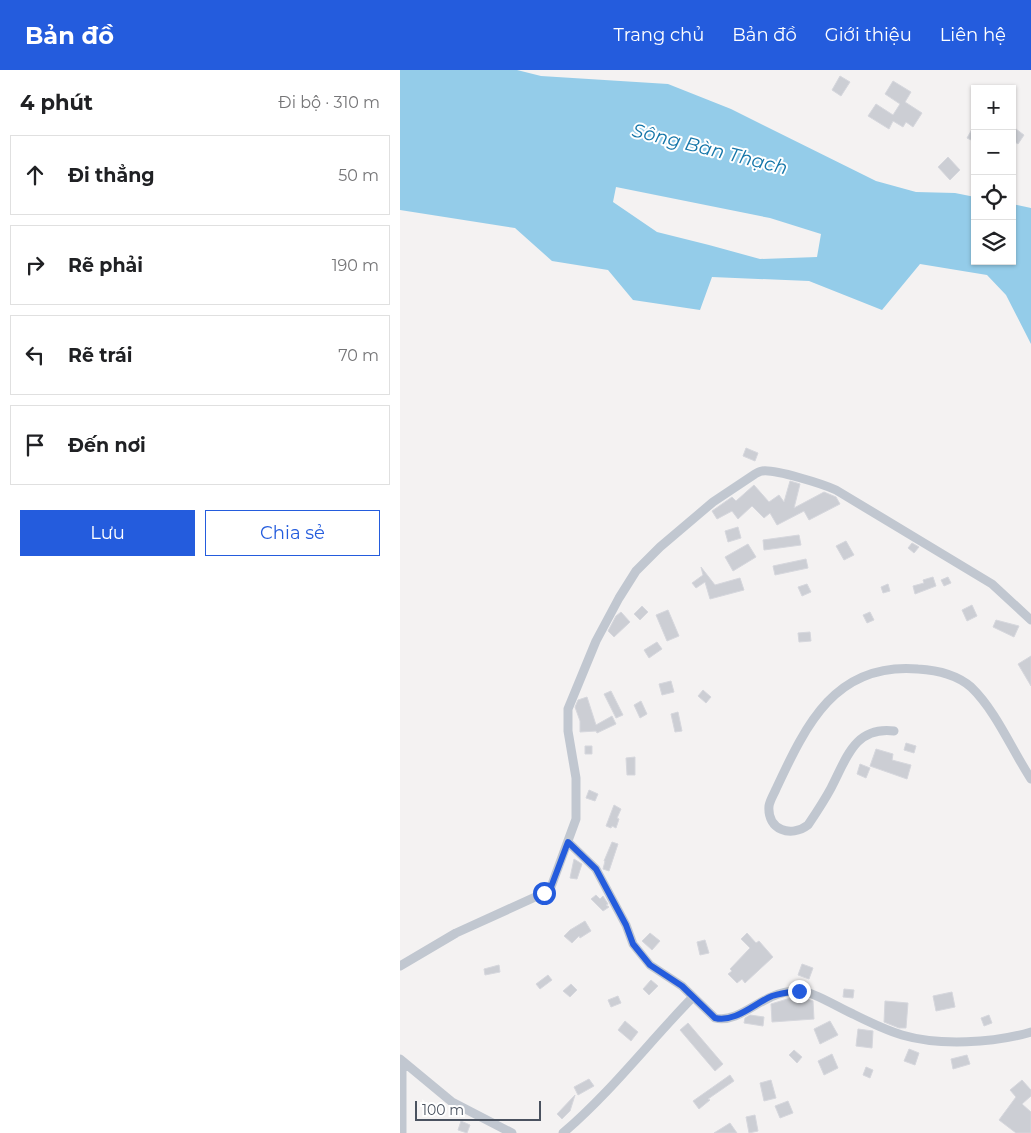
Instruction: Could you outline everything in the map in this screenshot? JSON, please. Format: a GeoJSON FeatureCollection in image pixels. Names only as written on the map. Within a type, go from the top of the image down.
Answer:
{"type":"FeatureCollection","features":[{"type":"Feature","properties":{"kind":"street"},"geometry":{"type":"LineString","coordinates":[[400,966],[456,933],[548,891],[554,880],[576,819],[576,778],[568,731],[568,709],[596,641],[636,571],[660,547],[714,502],[755,474],[762,471],[774,472],[823,484],[836,490],[992,584],[1031,620]]}},
{"type":"Feature","properties":{"kind":"street"},"geometry":{"type":"LineString","coordinates":[[894,731],[875,731],[866,735],[854,746],[830,790],[803,829],[789,832],[779,828],[772,822],[769,812],[770,802],[795,748],[814,717],[828,699],[844,687],[866,675],[889,669],[925,669],[957,678],[970,686],[992,715],[1031,779]]}},
{"type":"Feature","properties":{"kind":"street"},"geometry":{"type":"LineString","coordinates":[[568,842],[596,869],[626,925],[633,944],[650,965],[682,986],[711,1016],[726,1019],[771,996],[799,991],[812,994],[887,1030],[914,1038],[943,1041],[982,1040],[1004,1038],[1031,1032]]}},
{"type":"Feature","properties":{"kind":"street"},"geometry":{"type":"LineString","coordinates":[[563,1133],[611,1088],[663,1027],[693,997]]}},
{"type":"Feature","properties":{"kind":"street"},"geometry":{"type":"LineString","coordinates":[[401,1060],[402,1133]]}},
{"type":"Feature","properties":{"kind":"street"},"geometry":{"type":"LineString","coordinates":[[401,1060],[452,1102],[512,1133]]}},
{"type":"Feature","properties":{"kind":"water","name":"Sông Bàn Thạch"},"geometry":{"type":"Polygon","coordinates":[[[400,70],[517,70],[541,76],[668,84],[731,109],[876,181],[916,192],[955,193],[971,196],[971,265],[1016,265],[1016,205],[1031,208],[1031,344],[1006,295],[987,275],[920,264],[882,310],[809,281],[712,277],[700,310],[633,300],[608,270],[552,261],[515,228],[400,210],[400,70]],[[616,187],[613,202],[657,232],[760,259],[817,257],[821,234],[770,218],[616,187]]]}},
{"type":"Feature","properties":{"kind":"building"},"geometry":{"type":"Polygon","coordinates":[[[840,76],[850,82],[841,96],[832,90],[840,76]]]}},
{"type":"Feature","properties":{"kind":"building"},"geometry":{"type":"Polygon","coordinates":[[[893,81],[911,92],[905,102],[922,113],[913,127],[906,122],[903,127],[893,121],[889,129],[868,116],[876,104],[893,115],[900,104],[885,94],[893,81]]]}},
{"type":"Feature","properties":{"kind":"building"},"geometry":{"type":"Polygon","coordinates":[[[1016,129],[1024,135],[1018,144],[1016,143],[1016,129]]]}},
{"type":"Feature","properties":{"kind":"building"},"geometry":{"type":"Polygon","coordinates":[[[971,131],[971,140],[967,138],[971,131]]]}},
{"type":"Feature","properties":{"kind":"building"},"geometry":{"type":"Polygon","coordinates":[[[948,157],[960,170],[950,180],[938,167],[948,157]]]}},
{"type":"Feature","properties":{"kind":"building"},"geometry":{"type":"Polygon","coordinates":[[[746,448],[758,453],[755,461],[743,456],[746,448]]]}},
{"type":"Feature","properties":{"kind":"building"},"geometry":{"type":"Polygon","coordinates":[[[790,481],[800,484],[794,508],[824,492],[836,497],[840,504],[809,520],[804,511],[777,525],[770,513],[764,518],[752,506],[738,519],[732,511],[717,519],[712,511],[732,497],[736,501],[754,485],[769,502],[779,495],[784,502],[790,481]]]}},
{"type":"Feature","properties":{"kind":"building"},"geometry":{"type":"Polygon","coordinates":[[[738,527],[741,538],[728,542],[725,531],[738,527]]]}},
{"type":"Feature","properties":{"kind":"building"},"geometry":{"type":"Polygon","coordinates":[[[799,535],[801,545],[764,550],[763,540],[799,535]]]}},
{"type":"Feature","properties":{"kind":"building"},"geometry":{"type":"Polygon","coordinates":[[[846,541],[854,555],[844,560],[836,546],[846,541]]]}},
{"type":"Feature","properties":{"kind":"building"},"geometry":{"type":"Polygon","coordinates":[[[912,543],[919,547],[914,553],[908,548],[912,543]]]}},
{"type":"Feature","properties":{"kind":"building"},"geometry":{"type":"Polygon","coordinates":[[[748,544],[756,557],[733,571],[725,557],[748,544]]]}},
{"type":"Feature","properties":{"kind":"building"},"geometry":{"type":"Polygon","coordinates":[[[806,559],[808,568],[775,575],[773,566],[806,559]]]}},
{"type":"Feature","properties":{"kind":"building"},"geometry":{"type":"Polygon","coordinates":[[[701,567],[715,585],[740,578],[744,590],[710,599],[705,582],[696,588],[692,583],[703,575],[701,567]]]}},
{"type":"Feature","properties":{"kind":"building"},"geometry":{"type":"Polygon","coordinates":[[[933,577],[936,586],[915,594],[913,586],[924,583],[923,580],[933,577]]]}},
{"type":"Feature","properties":{"kind":"building"},"geometry":{"type":"Polygon","coordinates":[[[948,577],[951,583],[944,586],[941,580],[948,577]]]}},
{"type":"Feature","properties":{"kind":"building"},"geometry":{"type":"Polygon","coordinates":[[[807,584],[811,592],[802,596],[798,587],[807,584]]]}},
{"type":"Feature","properties":{"kind":"building"},"geometry":{"type":"Polygon","coordinates":[[[888,584],[890,591],[883,593],[881,587],[888,584]]]}},
{"type":"Feature","properties":{"kind":"building"},"geometry":{"type":"Polygon","coordinates":[[[972,605],[977,616],[967,621],[962,610],[972,605]]]}},
{"type":"Feature","properties":{"kind":"building"},"geometry":{"type":"Polygon","coordinates":[[[642,606],[648,612],[640,620],[634,614],[642,606]]]}},
{"type":"Feature","properties":{"kind":"building"},"geometry":{"type":"Polygon","coordinates":[[[668,610],[679,636],[667,641],[656,615],[668,610]]]}},
{"type":"Feature","properties":{"kind":"building"},"geometry":{"type":"Polygon","coordinates":[[[621,612],[630,622],[614,637],[608,631],[616,616],[621,612]]]}},
{"type":"Feature","properties":{"kind":"building"},"geometry":{"type":"Polygon","coordinates":[[[870,612],[874,620],[867,623],[863,615],[870,612]]]}},
{"type":"Feature","properties":{"kind":"building"},"geometry":{"type":"Polygon","coordinates":[[[996,620],[1019,626],[1014,637],[993,627],[996,620]]]}},
{"type":"Feature","properties":{"kind":"building"},"geometry":{"type":"Polygon","coordinates":[[[810,632],[811,641],[799,642],[798,633],[810,632]]]}},
{"type":"Feature","properties":{"kind":"building"},"geometry":{"type":"Polygon","coordinates":[[[657,642],[662,649],[649,658],[644,650],[657,642]]]}},
{"type":"Feature","properties":{"kind":"building"},"geometry":{"type":"Polygon","coordinates":[[[1031,656],[1031,686],[1018,664],[1031,656]]]}},
{"type":"Feature","properties":{"kind":"building"},"geometry":{"type":"Polygon","coordinates":[[[671,681],[674,692],[662,695],[659,684],[671,681]]]}},
{"type":"Feature","properties":{"kind":"building"},"geometry":{"type":"Polygon","coordinates":[[[703,690],[711,697],[706,703],[698,696],[703,690]]]}},
{"type":"Feature","properties":{"kind":"building"},"geometry":{"type":"Polygon","coordinates":[[[611,691],[623,715],[616,718],[604,694],[611,691]]]}},
{"type":"Feature","properties":{"kind":"building"},"geometry":{"type":"Polygon","coordinates":[[[587,697],[596,725],[612,716],[616,724],[597,733],[596,731],[580,732],[580,721],[575,707],[578,700],[587,697]]]}},
{"type":"Feature","properties":{"kind":"building"},"geometry":{"type":"Polygon","coordinates":[[[641,701],[647,714],[640,718],[634,705],[641,701]]]}},
{"type":"Feature","properties":{"kind":"building"},"geometry":{"type":"Polygon","coordinates":[[[678,712],[682,731],[675,732],[671,714],[678,712]]]}},
{"type":"Feature","properties":{"kind":"building"},"geometry":{"type":"Polygon","coordinates":[[[906,743],[916,746],[914,753],[904,750],[906,743]]]}},
{"type":"Feature","properties":{"kind":"building"},"geometry":{"type":"Polygon","coordinates":[[[585,746],[592,746],[592,754],[585,754],[585,746]]]}},
{"type":"Feature","properties":{"kind":"building"},"geometry":{"type":"Polygon","coordinates":[[[876,749],[893,754],[892,760],[911,765],[907,779],[870,766],[876,749]]]}},
{"type":"Feature","properties":{"kind":"building"},"geometry":{"type":"Polygon","coordinates":[[[635,757],[635,775],[627,775],[626,758],[635,757]]]}},
{"type":"Feature","properties":{"kind":"building"},"geometry":{"type":"Polygon","coordinates":[[[860,764],[870,768],[866,778],[857,774],[860,764]]]}},
{"type":"Feature","properties":{"kind":"building"},"geometry":{"type":"Polygon","coordinates":[[[589,790],[598,794],[595,801],[586,798],[589,790]]]}},
{"type":"Feature","properties":{"kind":"building"},"geometry":{"type":"Polygon","coordinates":[[[614,805],[621,809],[617,818],[619,819],[616,828],[612,826],[611,828],[606,826],[614,805]]]}},
{"type":"Feature","properties":{"kind":"building"},"geometry":{"type":"Polygon","coordinates":[[[612,842],[618,844],[609,871],[603,869],[604,861],[612,842]]]}},
{"type":"Feature","properties":{"kind":"building"},"geometry":{"type":"Polygon","coordinates":[[[574,859],[582,864],[577,879],[570,878],[574,859]]]}},
{"type":"Feature","properties":{"kind":"building"},"geometry":{"type":"Polygon","coordinates":[[[596,895],[600,899],[603,896],[608,904],[606,905],[609,907],[603,911],[591,899],[596,895]]]}},
{"type":"Feature","properties":{"kind":"building"},"geometry":{"type":"Polygon","coordinates":[[[585,921],[591,931],[580,938],[579,936],[572,943],[564,936],[570,930],[585,921]]]}},
{"type":"Feature","properties":{"kind":"building"},"geometry":{"type":"Polygon","coordinates":[[[650,933],[660,941],[652,950],[642,941],[650,933]]]}},
{"type":"Feature","properties":{"kind":"building"},"geometry":{"type":"Polygon","coordinates":[[[747,933],[756,943],[759,941],[773,957],[745,983],[742,979],[737,983],[728,974],[732,971],[730,969],[750,948],[741,939],[747,933]]]}},
{"type":"Feature","properties":{"kind":"building"},"geometry":{"type":"Polygon","coordinates":[[[705,940],[709,953],[700,955],[697,942],[705,940]]]}},
{"type":"Feature","properties":{"kind":"building"},"geometry":{"type":"Polygon","coordinates":[[[802,964],[813,968],[809,979],[798,975],[802,964]]]}},
{"type":"Feature","properties":{"kind":"building"},"geometry":{"type":"Polygon","coordinates":[[[499,965],[500,972],[485,975],[484,969],[499,965]]]}},
{"type":"Feature","properties":{"kind":"building"},"geometry":{"type":"Polygon","coordinates":[[[548,975],[552,980],[540,989],[536,984],[548,975]]]}},
{"type":"Feature","properties":{"kind":"building"},"geometry":{"type":"Polygon","coordinates":[[[651,980],[658,986],[649,995],[643,989],[651,980]]]}},
{"type":"Feature","properties":{"kind":"building"},"geometry":{"type":"Polygon","coordinates":[[[571,984],[577,990],[570,997],[563,991],[571,984]]]}},
{"type":"Feature","properties":{"kind":"building"},"geometry":{"type":"Polygon","coordinates":[[[844,989],[854,990],[853,998],[843,997],[844,989]]]}},
{"type":"Feature","properties":{"kind":"building"},"geometry":{"type":"Polygon","coordinates":[[[952,992],[955,1007],[936,1011],[933,996],[952,992]]]}},
{"type":"Feature","properties":{"kind":"building"},"geometry":{"type":"Polygon","coordinates":[[[618,996],[621,1003],[611,1007],[608,1000],[618,996]]]}},
{"type":"Feature","properties":{"kind":"building"},"geometry":{"type":"Polygon","coordinates":[[[794,997],[813,1001],[814,1019],[772,1022],[771,1004],[794,997]]]}},
{"type":"Feature","properties":{"kind":"building"},"geometry":{"type":"Polygon","coordinates":[[[885,1001],[908,1003],[906,1028],[899,1028],[884,1022],[885,1001]]]}},
{"type":"Feature","properties":{"kind":"building"},"geometry":{"type":"Polygon","coordinates":[[[750,1015],[764,1017],[763,1026],[744,1023],[745,1018],[750,1015]]]}},
{"type":"Feature","properties":{"kind":"building"},"geometry":{"type":"Polygon","coordinates":[[[989,1015],[992,1023],[984,1026],[981,1018],[989,1015]]]}},
{"type":"Feature","properties":{"kind":"building"},"geometry":{"type":"Polygon","coordinates":[[[625,1021],[638,1032],[631,1041],[618,1030],[625,1021]]]}},
{"type":"Feature","properties":{"kind":"building"},"geometry":{"type":"Polygon","coordinates":[[[830,1021],[838,1035],[820,1044],[814,1029],[830,1021]]]}},
{"type":"Feature","properties":{"kind":"building"},"geometry":{"type":"Polygon","coordinates":[[[688,1023],[723,1064],[715,1071],[680,1030],[688,1023]]]}},
{"type":"Feature","properties":{"kind":"building"},"geometry":{"type":"Polygon","coordinates":[[[858,1029],[873,1031],[872,1048],[856,1046],[858,1029]]]}},
{"type":"Feature","properties":{"kind":"building"},"geometry":{"type":"Polygon","coordinates":[[[909,1049],[919,1053],[915,1065],[904,1061],[909,1049]]]}},
{"type":"Feature","properties":{"kind":"building"},"geometry":{"type":"Polygon","coordinates":[[[794,1050],[802,1057],[797,1063],[789,1055],[794,1050]]]}},
{"type":"Feature","properties":{"kind":"building"},"geometry":{"type":"Polygon","coordinates":[[[832,1054],[838,1068],[824,1075],[818,1061],[832,1054]]]}},
{"type":"Feature","properties":{"kind":"building"},"geometry":{"type":"Polygon","coordinates":[[[967,1055],[970,1064],[953,1069],[951,1059],[967,1055]]]}},
{"type":"Feature","properties":{"kind":"building"},"geometry":{"type":"Polygon","coordinates":[[[866,1067],[873,1070],[870,1078],[863,1075],[866,1067]]]}},
{"type":"Feature","properties":{"kind":"building"},"geometry":{"type":"Polygon","coordinates":[[[730,1075],[734,1081],[708,1099],[710,1100],[699,1109],[693,1101],[730,1075]]]}},
{"type":"Feature","properties":{"kind":"building"},"geometry":{"type":"Polygon","coordinates":[[[589,1079],[594,1086],[578,1095],[574,1087],[589,1079]]]}},
{"type":"Feature","properties":{"kind":"building"},"geometry":{"type":"Polygon","coordinates":[[[771,1080],[776,1098],[764,1101],[760,1083],[771,1080]]]}},
{"type":"Feature","properties":{"kind":"building"},"geometry":{"type":"Polygon","coordinates":[[[1022,1080],[1031,1090],[1031,1096],[1022,1104],[1031,1112],[1031,1133],[1016,1133],[999,1120],[1016,1097],[1010,1090],[1022,1080]]]}},
{"type":"Feature","properties":{"kind":"building"},"geometry":{"type":"Polygon","coordinates":[[[575,1095],[570,1111],[562,1119],[557,1114],[575,1095]]]}},
{"type":"Feature","properties":{"kind":"building"},"geometry":{"type":"Polygon","coordinates":[[[788,1101],[793,1113],[780,1118],[775,1106],[788,1101]]]}},
{"type":"Feature","properties":{"kind":"building"},"geometry":{"type":"Polygon","coordinates":[[[755,1115],[758,1131],[749,1133],[746,1117],[755,1115]]]}},
{"type":"Feature","properties":{"kind":"building"},"geometry":{"type":"Polygon","coordinates":[[[461,1121],[470,1125],[467,1133],[458,1130],[461,1121]]]}},
{"type":"Feature","properties":{"kind":"building"},"geometry":{"type":"Polygon","coordinates":[[[730,1123],[737,1133],[714,1133],[730,1123]]]}},
{"type":"Feature","properties":{"kind":"route"},"geometry":{"type":"LineString","coordinates":[[544,893],[551,887],[568,842],[596,869],[626,925],[633,944],[650,965],[682,986],[711,1016],[726,1019],[771,996],[799,991]]}}]}
